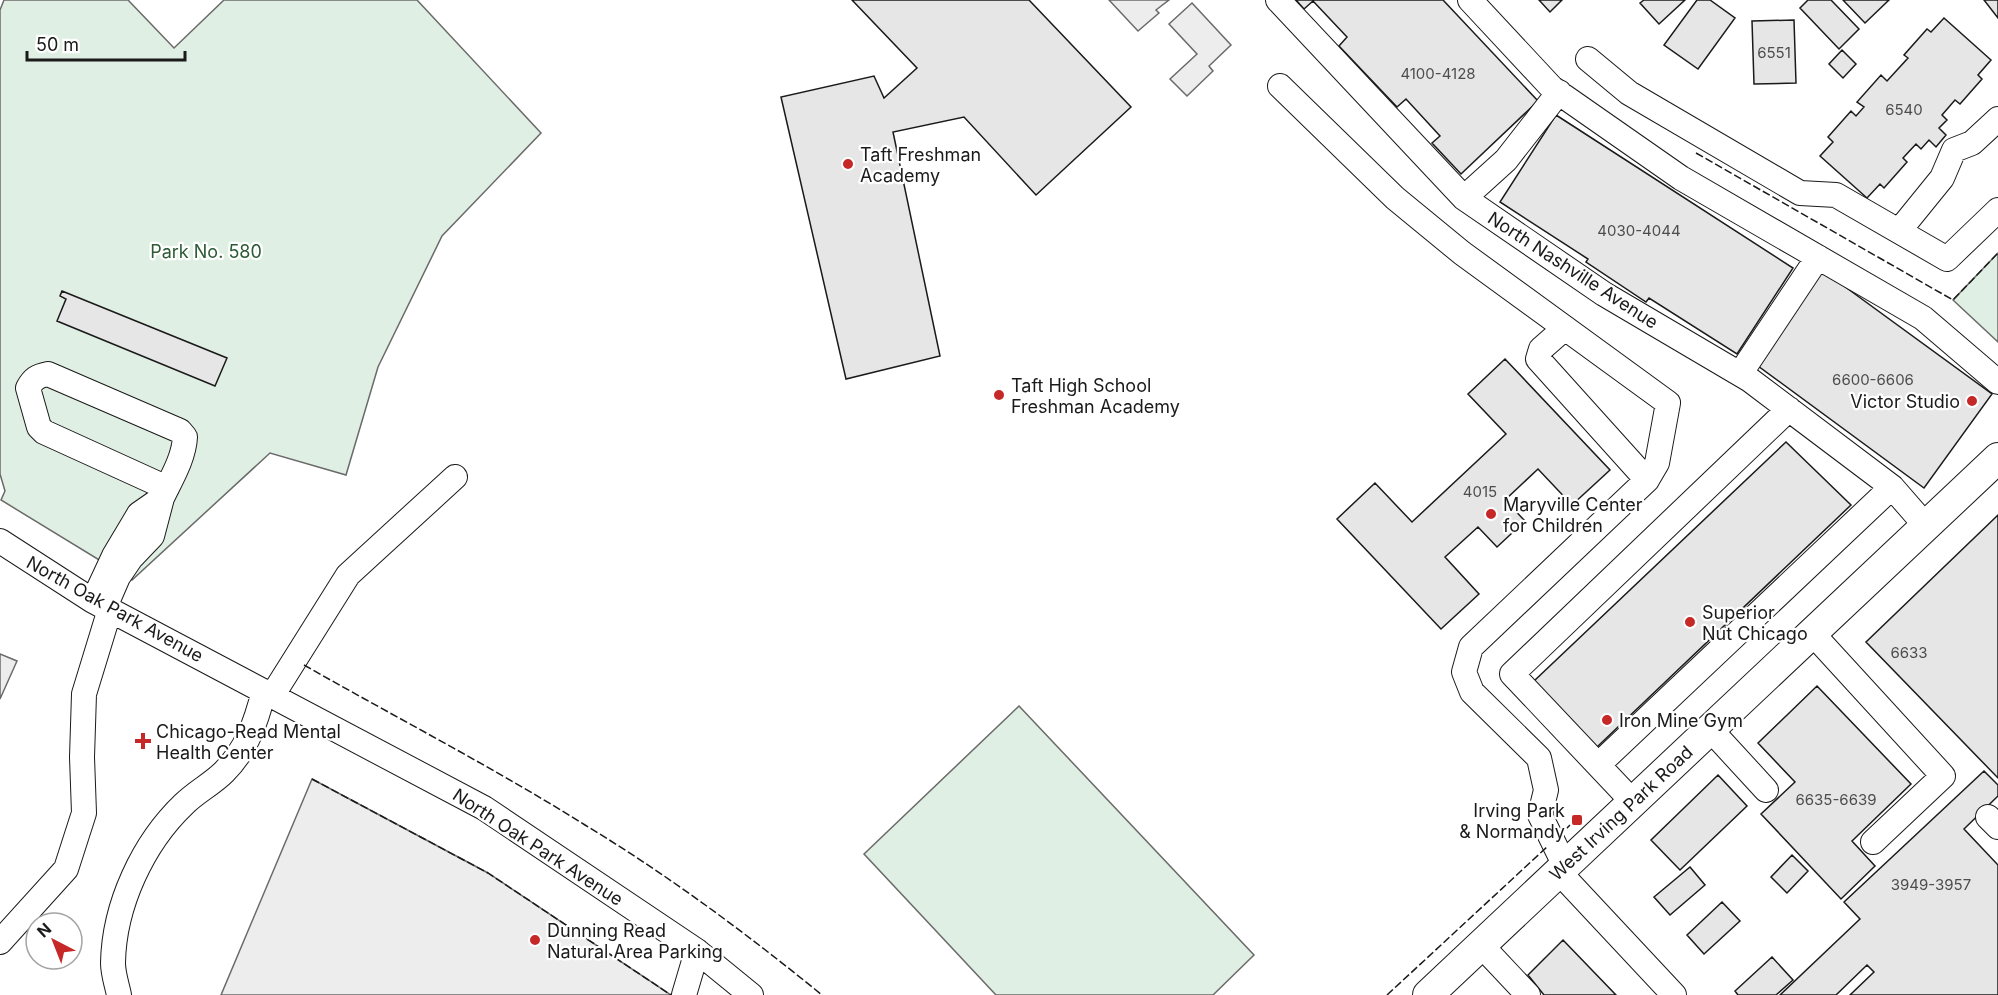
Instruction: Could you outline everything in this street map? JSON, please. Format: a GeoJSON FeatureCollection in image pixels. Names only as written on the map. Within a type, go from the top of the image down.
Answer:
{"type":"FeatureCollection","features":[{"type":"Feature","properties":{"kind":"main road","name":"West Irving Park Road"},"geometry":{"type":"LineString","coordinates":[[1428,995],[1998,458]]}},
{"type":"Feature","properties":{"kind":"street","name":"North Nashville Avenue"},"geometry":{"type":"LineString","coordinates":[[1278,0],[1464,198],[1604,294],[1740,374],[1892,487],[1926,526]]}},
{"type":"Feature","properties":{"kind":"street"},"geometry":{"type":"LineString","coordinates":[[1470,0],[1559,92],[1681,178],[1923,318],[1998,381]]}},
{"type":"Feature","properties":{"kind":"street"},"geometry":{"type":"LineString","coordinates":[[1588,59],[1629,93],[1800,193],[1840,186],[1899,231],[1947,259],[1998,210]]}},
{"type":"Feature","properties":{"kind":"street"},"geometry":{"type":"LineString","coordinates":[[1280,86],[1395,198],[1462,253],[1668,403],[1657,463],[1647,480],[1471,647],[1464,672],[1473,692],[1539,758],[1546,789],[1540,814],[1562,869],[1674,995]]}},
{"type":"Feature","properties":{"kind":"street"},"geometry":{"type":"LineString","coordinates":[[1464,198],[1506,160],[1559,92]]}},
{"type":"Feature","properties":{"kind":"street"},"geometry":{"type":"LineString","coordinates":[[1899,231],[1942,178],[1954,150],[1972,143],[1995,128]]}},
{"type":"Feature","properties":{"kind":"street"},"geometry":{"type":"LineString","coordinates":[[1740,374],[1818,257]]}},
{"type":"Feature","properties":{"kind":"street"},"geometry":{"type":"LineString","coordinates":[[1565,328],[1541,350],[1538,359],[1647,480]]}},
{"type":"Feature","properties":{"kind":"street"},"geometry":{"type":"LineString","coordinates":[[0,942],[66,869],[84,813],[82,757],[84,694],[103,606],[131,558],[152,536],[164,493],[185,448],[185,437],[180,431],[48,374],[38,376],[32,381],[28,388],[39,426],[45,432],[164,493]]}},
{"type":"Feature","properties":{"kind":"street"},"geometry":{"type":"LineString","coordinates":[[1633,802],[1512,674],[1789,409]]}},
{"type":"Feature","properties":{"kind":"street"},"geometry":{"type":"LineString","coordinates":[[119,995],[113,965],[118,925],[133,878],[155,835],[185,803],[224,773],[245,745],[268,693],[348,575],[455,477]]}},
{"type":"Feature","properties":{"kind":"street"},"geometry":{"type":"LineString","coordinates":[[1598,765],[1892,487]]}},
{"type":"Feature","properties":{"kind":"street","name":"North Oak Park Avenue"},"geometry":{"type":"LineString","coordinates":[[0,542],[103,606],[484,808],[697,951],[751,995]]}},
{"type":"Feature","properties":{"kind":"street"},"geometry":{"type":"LineString","coordinates":[[1812,633],[1943,776],[1873,842]]}},
{"type":"Feature","properties":{"kind":"street"},"geometry":{"type":"LineString","coordinates":[[1710,729],[1766,790]]}},
{"type":"Feature","properties":{"kind":"street"},"geometry":{"type":"LineString","coordinates":[[1481,945],[1528,995]]}},
{"type":"Feature","properties":{"kind":"street"},"geometry":{"type":"LineString","coordinates":[[684,995],[697,951]]}},
{"type":"Feature","properties":{"kind":"green space","name":"Park No. 580"},"geometry":{"type":"Polygon","coordinates":[[[4,0],[128,0],[174,48],[224,0],[417,0],[541,133],[442,236],[378,367],[346,475],[270,453],[132,580],[1,500],[5,491],[0,474],[0,10],[4,0]]]}},
{"type":"Feature","properties":{"kind":"green space"},"geometry":{"type":"Polygon","coordinates":[[[1998,253],[1998,342],[1953,300],[1998,253]]]}},
{"type":"Feature","properties":{"kind":"green space"},"geometry":{"type":"Polygon","coordinates":[[[1019,706],[1254,955],[1213,995],[996,995],[864,854],[1019,706]]]}},
{"type":"Feature","properties":{"kind":"shaded area"},"geometry":{"type":"Polygon","coordinates":[[[1109,0],[1169,0],[1156,10],[1159,13],[1138,31],[1109,0]]]}},
{"type":"Feature","properties":{"kind":"shaded area"},"geometry":{"type":"Polygon","coordinates":[[[1192,3],[1231,45],[1209,66],[1213,71],[1187,96],[1170,79],[1197,54],[1169,24],[1192,3]]]}},
{"type":"Feature","properties":{"kind":"shaded area"},"geometry":{"type":"Polygon","coordinates":[[[0,654],[17,661],[0,699],[0,654]]]}},
{"type":"Feature","properties":{"kind":"shaded area"},"geometry":{"type":"Polygon","coordinates":[[[312,779],[488,873],[671,995],[221,995],[312,779]]]}},
{"type":"Feature","properties":{"kind":"building","name":"Taft Freshman Academy"},"geometry":{"type":"Polygon","coordinates":[[[852,0],[1029,0],[1131,107],[1036,195],[964,117],[893,132],[940,356],[846,379],[781,97],[874,76],[884,98],[917,68],[852,0]]]}},
{"type":"Feature","properties":{"kind":"building"},"geometry":{"type":"Polygon","coordinates":[[[1296,0],[1443,0],[1538,101],[1461,174],[1432,143],[1440,136],[1406,99],[1397,107],[1339,46],[1347,37],[1313,1],[1304,9],[1296,0]]]}},
{"type":"Feature","properties":{"kind":"building"},"geometry":{"type":"Polygon","coordinates":[[[1539,0],[1562,0],[1550,12],[1539,0]]]}},
{"type":"Feature","properties":{"kind":"building"},"geometry":{"type":"Polygon","coordinates":[[[1644,0],[1685,0],[1659,24],[1640,3],[1644,0]]]}},
{"type":"Feature","properties":{"kind":"building"},"geometry":{"type":"Polygon","coordinates":[[[1697,0],[1710,0],[1735,18],[1698,69],[1664,45],[1697,0]]]}},
{"type":"Feature","properties":{"kind":"building"},"geometry":{"type":"Polygon","coordinates":[[[1808,0],[1831,0],[1859,29],[1839,49],[1800,8],[1808,0]]]}},
{"type":"Feature","properties":{"kind":"building"},"geometry":{"type":"Polygon","coordinates":[[[1843,0],[1889,0],[1865,23],[1843,0]]]}},
{"type":"Feature","properties":{"kind":"building"},"geometry":{"type":"Polygon","coordinates":[[[1984,0],[1998,0],[1998,18],[1984,0]]]}},
{"type":"Feature","properties":{"kind":"building"},"geometry":{"type":"Polygon","coordinates":[[[1944,18],[1991,60],[1978,75],[1982,79],[1960,104],[1955,100],[1942,115],[1947,120],[1939,128],[1946,135],[1936,147],[1929,140],[1921,149],[1916,144],[1903,158],[1907,162],[1884,188],[1880,184],[1867,198],[1820,156],[1833,142],[1828,137],[1851,111],[1856,116],[1864,107],[1857,102],[1881,75],[1887,81],[1908,58],[1904,55],[1927,29],[1931,32],[1944,18]]]}},
{"type":"Feature","properties":{"kind":"building"},"geometry":{"type":"Polygon","coordinates":[[[1794,20],[1796,83],[1754,84],[1752,21],[1794,20]]]}},
{"type":"Feature","properties":{"kind":"building"},"geometry":{"type":"Polygon","coordinates":[[[1842,50],[1856,64],[1843,78],[1829,64],[1842,50]]]}},
{"type":"Feature","properties":{"kind":"building"},"geometry":{"type":"Polygon","coordinates":[[[1556,115],[1793,268],[1737,354],[1649,298],[1646,302],[1586,262],[1588,259],[1500,202],[1556,115]]]}},
{"type":"Feature","properties":{"kind":"building"},"geometry":{"type":"Polygon","coordinates":[[[1822,270],[1992,394],[1924,488],[1754,363],[1822,270]]]}},
{"type":"Feature","properties":{"kind":"building"},"geometry":{"type":"Polygon","coordinates":[[[62,291],[227,358],[215,386],[57,321],[66,299],[60,296],[62,291]]]}},
{"type":"Feature","properties":{"kind":"building"},"geometry":{"type":"Polygon","coordinates":[[[1505,359],[1610,470],[1572,505],[1538,469],[1505,500],[1525,521],[1497,547],[1478,527],[1445,557],[1479,594],[1441,629],[1337,519],[1375,483],[1412,522],[1506,434],[1468,394],[1505,359]]]}},
{"type":"Feature","properties":{"kind":"building"},"geometry":{"type":"Polygon","coordinates":[[[1786,442],[1851,505],[1597,747],[1534,681],[1786,442]]]}},
{"type":"Feature","properties":{"kind":"building"},"geometry":{"type":"Polygon","coordinates":[[[1998,515],[1998,778],[1866,642],[1998,515]]]}},
{"type":"Feature","properties":{"kind":"building"},"geometry":{"type":"Polygon","coordinates":[[[1817,686],[1911,784],[1852,841],[1875,866],[1841,899],[1761,814],[1795,782],[1758,743],[1817,686]]]}},
{"type":"Feature","properties":{"kind":"building"},"geometry":{"type":"Polygon","coordinates":[[[1984,771],[1998,785],[1998,796],[1964,829],[1998,865],[1998,995],[1850,995],[1874,972],[1867,965],[1836,995],[1780,995],[1860,919],[1844,902],[1984,771]]]}},
{"type":"Feature","properties":{"kind":"building"},"geometry":{"type":"Polygon","coordinates":[[[1718,775],[1747,806],[1680,870],[1651,840],[1718,775]]]}},
{"type":"Feature","properties":{"kind":"building"},"geometry":{"type":"Polygon","coordinates":[[[1792,855],[1808,871],[1787,893],[1771,877],[1792,855]]]}},
{"type":"Feature","properties":{"kind":"building"},"geometry":{"type":"Polygon","coordinates":[[[1690,867],[1705,885],[1670,915],[1654,897],[1690,867]]]}},
{"type":"Feature","properties":{"kind":"building"},"geometry":{"type":"Polygon","coordinates":[[[1722,902],[1740,921],[1704,954],[1687,935],[1722,902]]]}},
{"type":"Feature","properties":{"kind":"building"},"geometry":{"type":"Polygon","coordinates":[[[1563,940],[1616,995],[1544,995],[1528,975],[1563,940]]]}},
{"type":"Feature","properties":{"kind":"building"},"geometry":{"type":"Polygon","coordinates":[[[1772,957],[1793,980],[1776,995],[1738,995],[1735,991],[1772,957]]]}},
{"type":"Feature","properties":{"kind":"fence"},"geometry":{"type":"LineString","coordinates":[[1696,153],[1953,300],[1998,253]]}},
{"type":"Feature","properties":{"kind":"fence"},"geometry":{"type":"LineString","coordinates":[[304,665],[516,783],[616,844],[706,906],[822,995]]}},
{"type":"Feature","properties":{"kind":"fence"},"geometry":{"type":"LineString","coordinates":[[312,779],[488,873],[671,995]]}},
{"type":"Feature","properties":{"kind":"fence"},"geometry":{"type":"LineString","coordinates":[[1559,836],[1570,825]]}},
{"type":"Feature","properties":{"kind":"fence"},"geometry":{"type":"LineString","coordinates":[[1387,995],[1548,846]]}},
{"type":"Feature","properties":{"kind":"place","name":"Taft Freshman Academy"},"geometry":{"type":"Point","coordinates":[848,164]}},
{"type":"Feature","properties":{"kind":"place","name":"Taft High School Freshman Academy"},"geometry":{"type":"Point","coordinates":[999,395]}},
{"type":"Feature","properties":{"kind":"place","name":"Victor Studio"},"geometry":{"type":"Point","coordinates":[1972,401]}},
{"type":"Feature","properties":{"kind":"place","name":"Maryville Center for Children"},"geometry":{"type":"Point","coordinates":[1491,514]}},
{"type":"Feature","properties":{"kind":"place","name":"Superior Nut Chicago"},"geometry":{"type":"Point","coordinates":[1690,622]}},
{"type":"Feature","properties":{"kind":"place","name":"Iron Mine Gym"},"geometry":{"type":"Point","coordinates":[1607,720]}},
{"type":"Feature","properties":{"kind":"place","name":"Chicago-Read Mental Health Center"},"geometry":{"type":"Point","coordinates":[143,741]}},
{"type":"Feature","properties":{"kind":"place","name":"Irving Park & Normandy"},"geometry":{"type":"Point","coordinates":[1577,820]}},
{"type":"Feature","properties":{"kind":"place","name":"Dunning Read Natural Area Parking"},"geometry":{"type":"Point","coordinates":[535,940]}}]}
